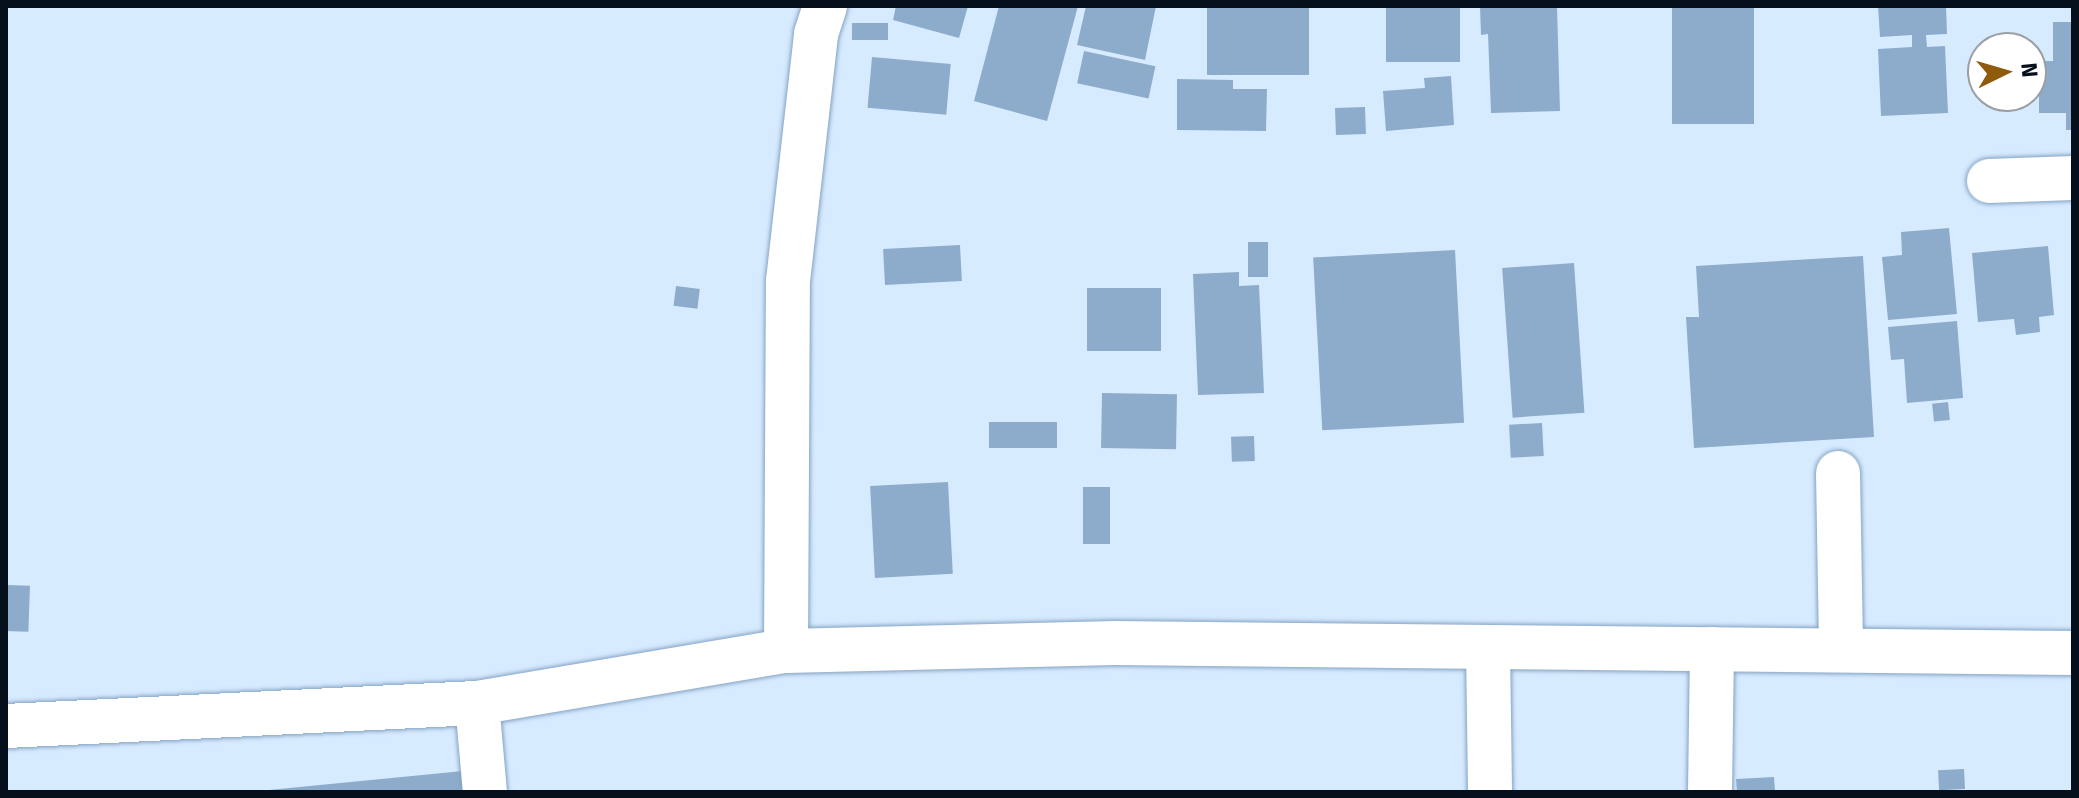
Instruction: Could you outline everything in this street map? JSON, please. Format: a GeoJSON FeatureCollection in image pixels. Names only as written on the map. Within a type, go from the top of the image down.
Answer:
{"type":"FeatureCollection","features":[{"type":"Feature","properties":{"kind":"street"},"geometry":{"type":"LineString","coordinates":[[786,651],[788,281],[816,34],[825,6]]}},
{"type":"Feature","properties":{"kind":"street"},"geometry":{"type":"LineString","coordinates":[[1989,181],[2073,178]]}},
{"type":"Feature","properties":{"kind":"street"},"geometry":{"type":"LineString","coordinates":[[1838,473],[1841,650]]}},
{"type":"Feature","properties":{"kind":"street"},"geometry":{"type":"LineString","coordinates":[[6,726],[477,703],[786,651],[1115,643],[2073,653]]}},
{"type":"Feature","properties":{"kind":"street"},"geometry":{"type":"LineString","coordinates":[[1488,647],[1490,792]]}},
{"type":"Feature","properties":{"kind":"street"},"geometry":{"type":"LineString","coordinates":[[1710,792],[1712,649]]}},
{"type":"Feature","properties":{"kind":"street"},"geometry":{"type":"LineString","coordinates":[[477,703],[485,792]]}},
{"type":"Feature","properties":{"kind":"building"},"geometry":{"type":"Polygon","coordinates":[[[896,6],[968,6],[959,38],[893,20],[896,6]]]}},
{"type":"Feature","properties":{"kind":"building"},"geometry":{"type":"Polygon","coordinates":[[[999,6],[1078,6],[1047,121],[974,101],[999,6]]]}},
{"type":"Feature","properties":{"kind":"building"},"geometry":{"type":"Polygon","coordinates":[[[1086,6],[1156,6],[1145,60],[1077,45],[1086,6]]]}},
{"type":"Feature","properties":{"kind":"building"},"geometry":{"type":"Polygon","coordinates":[[[1207,6],[1309,6],[1309,75],[1207,75],[1207,6]]]}},
{"type":"Feature","properties":{"kind":"building"},"geometry":{"type":"Polygon","coordinates":[[[1386,6],[1460,6],[1460,62],[1386,62],[1386,6]]]}},
{"type":"Feature","properties":{"kind":"building"},"geometry":{"type":"Polygon","coordinates":[[[1480,6],[1557,6],[1560,111],[1491,113],[1488,34],[1481,35],[1480,6]]]}},
{"type":"Feature","properties":{"kind":"building"},"geometry":{"type":"Polygon","coordinates":[[[1672,6],[1754,6],[1754,124],[1672,124],[1672,6]]]}},
{"type":"Feature","properties":{"kind":"building"},"geometry":{"type":"Polygon","coordinates":[[[1878,6],[1946,6],[1947,34],[1926,35],[1927,47],[1945,46],[1948,113],[1881,116],[1878,49],[1912,47],[1912,35],[1880,37],[1878,6]]]}},
{"type":"Feature","properties":{"kind":"building"},"geometry":{"type":"Polygon","coordinates":[[[2053,22],[2073,22],[2073,130],[2066,130],[2066,113],[2039,113],[2047,112],[2047,61],[2053,61],[2053,22]]]}},
{"type":"Feature","properties":{"kind":"building"},"geometry":{"type":"Polygon","coordinates":[[[852,23],[888,23],[888,40],[852,40],[852,23]]]}},
{"type":"Feature","properties":{"kind":"building"},"geometry":{"type":"Polygon","coordinates":[[[1084,51],[1155,66],[1149,98],[1077,83],[1084,51]]]}},
{"type":"Feature","properties":{"kind":"building"},"geometry":{"type":"Polygon","coordinates":[[[872,57],[951,64],[946,115],[868,108],[872,57]]]}},
{"type":"Feature","properties":{"kind":"building"},"geometry":{"type":"Polygon","coordinates":[[[1451,76],[1454,125],[1386,131],[1383,91],[1425,88],[1424,78],[1451,76]]]}},
{"type":"Feature","properties":{"kind":"building"},"geometry":{"type":"Polygon","coordinates":[[[1177,79],[1233,80],[1233,89],[1267,89],[1266,131],[1177,130],[1177,79]]]}},
{"type":"Feature","properties":{"kind":"building"},"geometry":{"type":"Polygon","coordinates":[[[1365,107],[1366,134],[1336,135],[1335,108],[1365,107]]]}},
{"type":"Feature","properties":{"kind":"building"},"geometry":{"type":"Polygon","coordinates":[[[1949,228],[1957,314],[1888,320],[1882,257],[1902,255],[1901,232],[1949,228]]]}},
{"type":"Feature","properties":{"kind":"building"},"geometry":{"type":"Polygon","coordinates":[[[1248,242],[1268,242],[1268,277],[1248,277],[1248,242]]]}},
{"type":"Feature","properties":{"kind":"building"},"geometry":{"type":"Polygon","coordinates":[[[960,245],[962,281],[885,285],[883,249],[960,245]]]}},
{"type":"Feature","properties":{"kind":"building"},"geometry":{"type":"Polygon","coordinates":[[[2048,246],[2054,315],[2039,317],[2040,332],[2016,335],[2014,319],[1978,322],[1972,253],[2048,246]]]}},
{"type":"Feature","properties":{"kind":"building"},"geometry":{"type":"Polygon","coordinates":[[[1455,250],[1464,423],[1322,430],[1313,257],[1455,250]]]}},
{"type":"Feature","properties":{"kind":"building"},"geometry":{"type":"Polygon","coordinates":[[[1863,256],[1874,437],[1694,448],[1686,317],[1699,317],[1696,266],[1863,256]]]}},
{"type":"Feature","properties":{"kind":"building"},"geometry":{"type":"Polygon","coordinates":[[[1574,263],[1584,413],[1513,418],[1502,268],[1574,263]]]}},
{"type":"Feature","properties":{"kind":"building"},"geometry":{"type":"Polygon","coordinates":[[[1239,272],[1239,286],[1259,285],[1264,393],[1198,395],[1193,274],[1239,272]]]}},
{"type":"Feature","properties":{"kind":"building"},"geometry":{"type":"Polygon","coordinates":[[[676,286],[700,289],[697,309],[674,306],[676,286]]]}},
{"type":"Feature","properties":{"kind":"building"},"geometry":{"type":"Polygon","coordinates":[[[1087,288],[1161,288],[1161,351],[1087,351],[1087,288]]]}},
{"type":"Feature","properties":{"kind":"building"},"geometry":{"type":"Polygon","coordinates":[[[1957,321],[1963,398],[1907,403],[1904,359],[1891,360],[1888,327],[1957,321]]]}},
{"type":"Feature","properties":{"kind":"building"},"geometry":{"type":"Polygon","coordinates":[[[1102,393],[1177,394],[1176,449],[1101,448],[1102,393]]]}},
{"type":"Feature","properties":{"kind":"building"},"geometry":{"type":"Polygon","coordinates":[[[1948,402],[1950,420],[1934,422],[1932,404],[1948,402]]]}},
{"type":"Feature","properties":{"kind":"building"},"geometry":{"type":"Polygon","coordinates":[[[989,422],[1057,422],[1057,448],[989,448],[989,422]]]}},
{"type":"Feature","properties":{"kind":"building"},"geometry":{"type":"Polygon","coordinates":[[[1542,423],[1544,456],[1511,458],[1509,425],[1542,423]]]}},
{"type":"Feature","properties":{"kind":"building"},"geometry":{"type":"Polygon","coordinates":[[[1254,436],[1255,461],[1232,462],[1231,437],[1254,436]]]}},
{"type":"Feature","properties":{"kind":"building"},"geometry":{"type":"Polygon","coordinates":[[[948,482],[953,574],[875,578],[870,486],[948,482]]]}},
{"type":"Feature","properties":{"kind":"building"},"geometry":{"type":"Polygon","coordinates":[[[1083,487],[1110,487],[1110,544],[1083,544],[1083,487]]]}},
{"type":"Feature","properties":{"kind":"building"},"geometry":{"type":"Polygon","coordinates":[[[6,585],[30,586],[28,632],[6,631],[6,585]]]}},
{"type":"Feature","properties":{"kind":"building"},"geometry":{"type":"Polygon","coordinates":[[[1964,769],[1965,789],[1939,790],[1938,770],[1964,769]]]}},
{"type":"Feature","properties":{"kind":"building"},"geometry":{"type":"Polygon","coordinates":[[[463,771],[466,792],[269,792],[269,790],[463,771]]]}},
{"type":"Feature","properties":{"kind":"building"},"geometry":{"type":"Polygon","coordinates":[[[1774,777],[1775,792],[1737,792],[1736,779],[1774,777]]]}}]}
